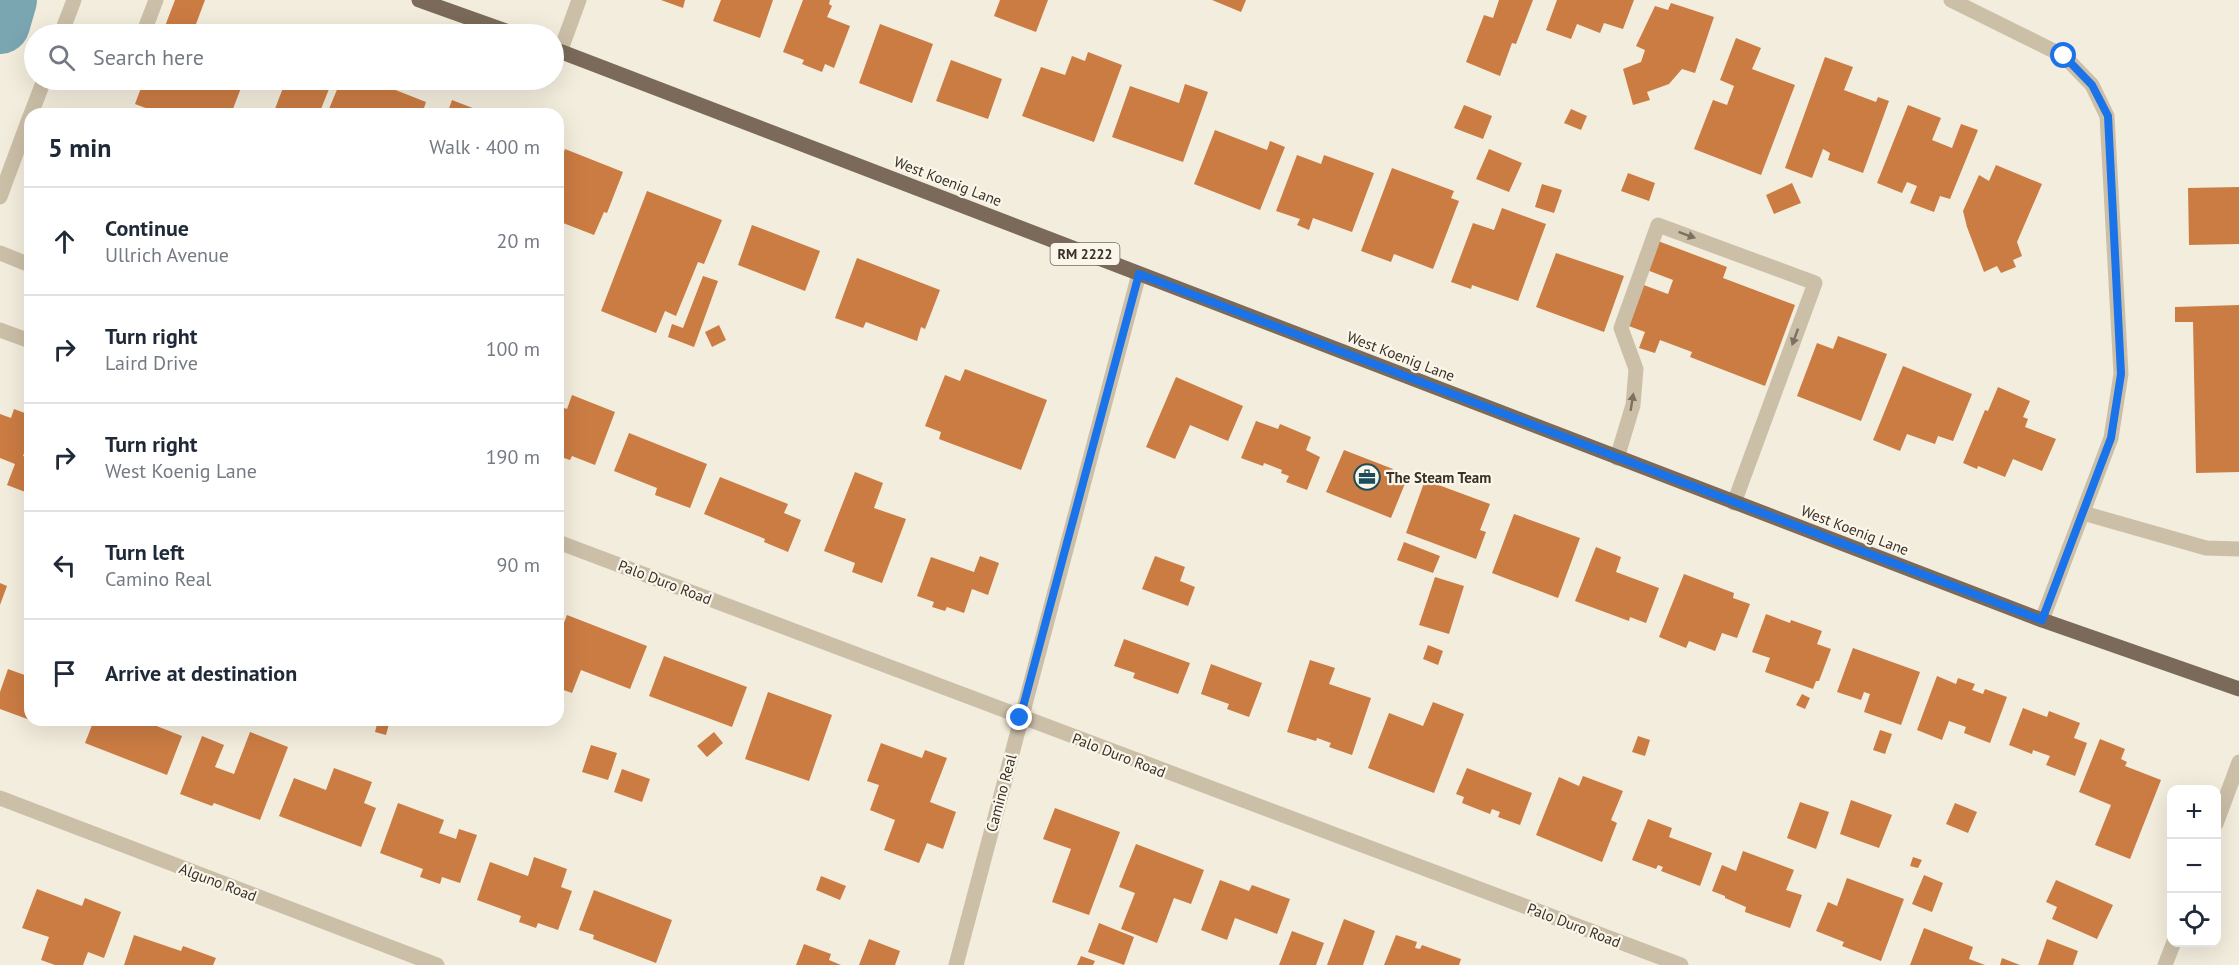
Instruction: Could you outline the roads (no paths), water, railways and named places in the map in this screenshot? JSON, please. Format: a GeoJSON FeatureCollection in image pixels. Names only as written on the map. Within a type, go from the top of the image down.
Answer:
{"type":"FeatureCollection","features":[{"type":"Feature","properties":{"kind":"main road"},"geometry":{"type":"LineString","coordinates":[[419,0],[486,24]]}},
{"type":"Feature","properties":{"kind":"main road","name":"West Koenig Lane"},"geometry":{"type":"LineString","coordinates":[[564,53],[1734,503],[2042,620],[2239,689]]}},
{"type":"Feature","properties":{"kind":"street"},"geometry":{"type":"LineString","coordinates":[[65,24],[74,0]]}},
{"type":"Feature","properties":{"kind":"street"},"geometry":{"type":"LineString","coordinates":[[147,24],[156,0]]}},
{"type":"Feature","properties":{"kind":"street"},"geometry":{"type":"LineString","coordinates":[[564,34],[579,0]]}},
{"type":"Feature","properties":{"kind":"street"},"geometry":{"type":"LineString","coordinates":[[1951,0],[2064,56],[2092,85],[2108,116],[2121,374],[2111,438],[2042,620]]}},
{"type":"Feature","properties":{"kind":"street"},"geometry":{"type":"LineString","coordinates":[[34,108],[40,90]]}},
{"type":"Feature","properties":{"kind":"street"},"geometry":{"type":"LineString","coordinates":[[0,197],[24,135]]}},
{"type":"Feature","properties":{"kind":"street"},"geometry":{"type":"LineString","coordinates":[[1617,458],[1633,405],[1636,369],[1621,328],[1658,225],[1815,282],[1734,503]]}},
{"type":"Feature","properties":{"kind":"street"},"geometry":{"type":"LineString","coordinates":[[0,254],[24,263]]}},
{"type":"Feature","properties":{"kind":"street","name":"Camino Real"},"geometry":{"type":"LineString","coordinates":[[956,965],[1139,274]]}},
{"type":"Feature","properties":{"kind":"street"},"geometry":{"type":"LineString","coordinates":[[0,330],[24,339]]}},
{"type":"Feature","properties":{"kind":"street"},"geometry":{"type":"LineString","coordinates":[[2083,513],[2206,548],[2239,549]]}},
{"type":"Feature","properties":{"kind":"street","name":"Palo Duro Road"},"geometry":{"type":"LineString","coordinates":[[564,544],[1020,718],[1681,965]]}},
{"type":"Feature","properties":{"kind":"street"},"geometry":{"type":"LineString","coordinates":[[2221,813],[2239,762]]}},
{"type":"Feature","properties":{"kind":"street","name":"Alguno Road"},"geometry":{"type":"LineString","coordinates":[[0,798],[437,965]]}},
{"type":"Feature","properties":{"kind":"street"},"geometry":{"type":"LineString","coordinates":[[2166,965],[2172,947]]}},
{"type":"Feature","properties":{"kind":"waterway"},"geometry":{"type":"LineString","coordinates":[[0,24],[7,0]]}},
{"type":"Feature","properties":{"kind":"place","name":"The Steam Team"},"geometry":{"type":"Point","coordinates":[1367,477]}}]}
